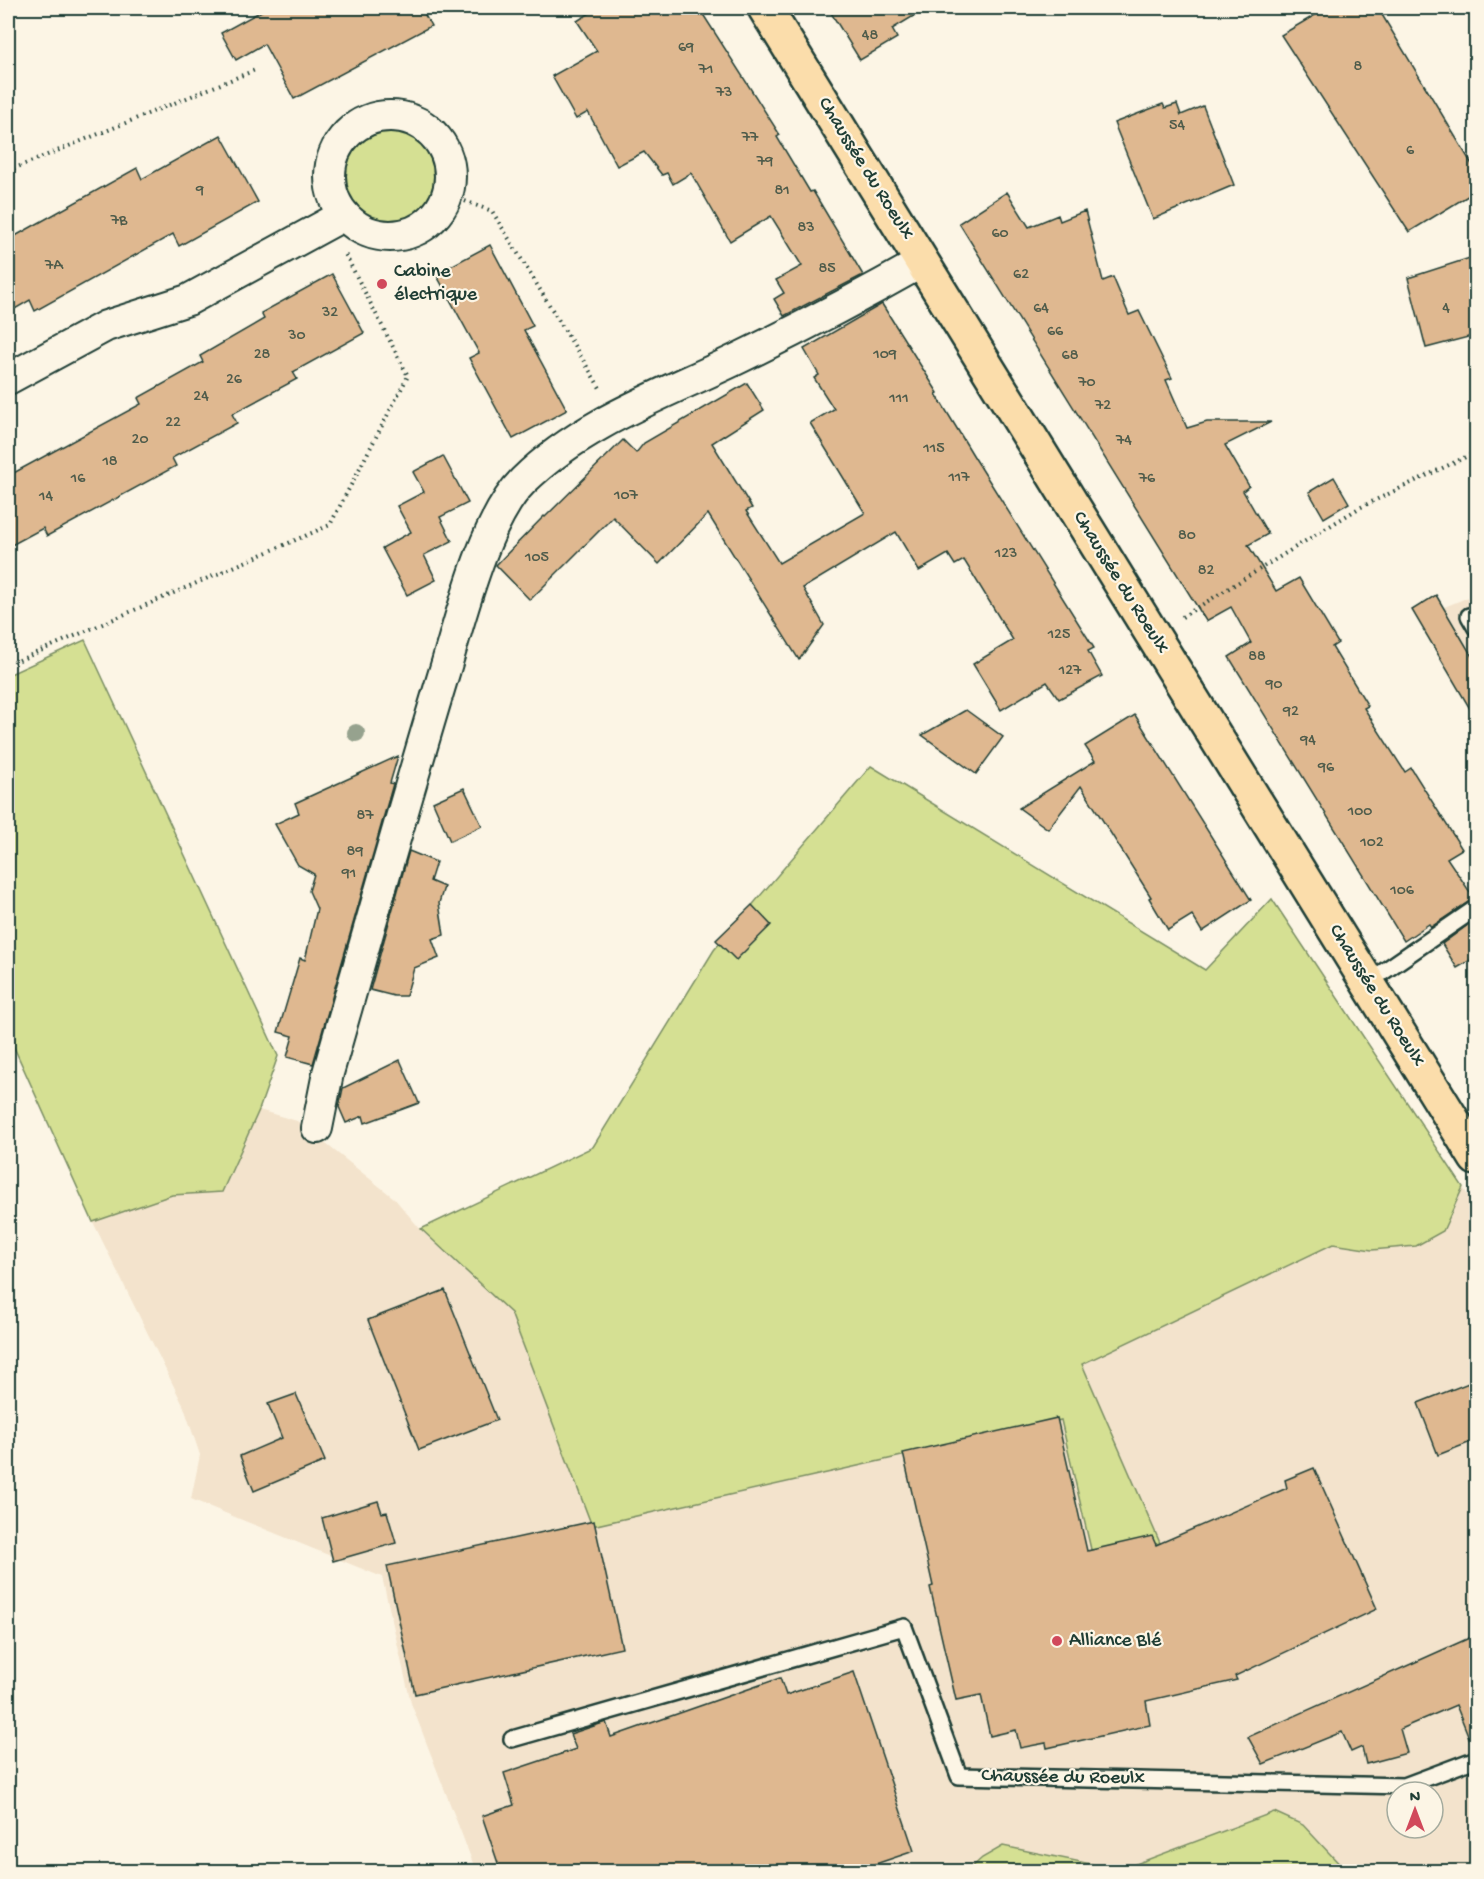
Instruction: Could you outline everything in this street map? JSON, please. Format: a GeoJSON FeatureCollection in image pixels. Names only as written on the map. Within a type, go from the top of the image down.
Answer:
{"type":"FeatureCollection","features":[{"type":"Feature","properties":{"kind":"main road","name":"Chaussée du Roeulx"},"geometry":{"type":"LineString","coordinates":[[765,8],[1476,1158]]}},
{"type":"Feature","properties":{"kind":"street"},"geometry":{"type":"LineString","coordinates":[[8,379],[106,326],[188,300],[337,220],[375,235],[393,237],[411,233],[427,224],[440,211],[448,195],[451,175],[448,157],[439,140],[425,126],[407,118],[388,115],[369,119],[352,129],[339,143],[331,161],[329,180],[337,220]]}},
{"type":"Feature","properties":{"kind":"street"},"geometry":{"type":"LineString","coordinates":[[317,1128],[331,1062],[425,735],[475,571],[499,515],[521,483],[558,451],[617,415],[739,358],[922,262]]}},
{"type":"Feature","properties":{"kind":"lane"},"geometry":{"type":"LineString","coordinates":[[1367,983],[1476,908]]}},
{"type":"Feature","properties":{"kind":"lane","name":"Chaussée du Roeulx"},"geometry":{"type":"LineString","coordinates":[[512,1739],[904,1627],[959,1776],[1404,1786],[1476,1759]]}},
{"type":"Feature","properties":{"kind":"path"},"geometry":{"type":"LineString","coordinates":[[8,171],[255,70]]}},
{"type":"Feature","properties":{"kind":"path"},"geometry":{"type":"LineString","coordinates":[[448,195],[492,211],[617,415]]}},
{"type":"Feature","properties":{"kind":"path"},"geometry":{"type":"LineString","coordinates":[[8,665],[330,525],[408,376],[337,220]]}},
{"type":"Feature","properties":{"kind":"path"},"geometry":{"type":"LineString","coordinates":[[1152,635],[1359,508],[1476,452]]}},
{"type":"Feature","properties":{"kind":"shaded area"},"geometry":{"type":"Polygon","coordinates":[[[1476,594],[1476,714],[1420,617],[1476,594]]]}},
{"type":"Feature","properties":{"kind":"shaded area"},"geometry":{"type":"Polygon","coordinates":[[[259,1110],[297,1121],[394,1198],[421,1230],[511,1313],[592,1526],[1061,1420],[1093,1558],[1160,1543],[1082,1364],[1333,1244],[1372,1250],[1443,1231],[1463,1187],[1476,1210],[1476,1871],[1346,1871],[1303,1825],[1274,1812],[1120,1870],[1003,1846],[982,1858],[968,1872],[476,1871],[411,1703],[382,1577],[191,1499],[200,1455],[184,1407],[93,1222],[172,1195],[222,1192],[259,1110]]]}},
{"type":"Feature","properties":{"kind":"green space"},"geometry":{"type":"Polygon","coordinates":[[[391,126],[410,130],[427,140],[437,157],[441,176],[437,195],[427,212],[410,222],[391,226],[372,222],[355,212],[345,195],[341,176],[345,157],[355,140],[372,130],[391,126]]]}},
{"type":"Feature","properties":{"kind":"green space"},"geometry":{"type":"Polygon","coordinates":[[[85,640],[278,1056],[259,1110],[222,1192],[172,1195],[93,1222],[8,1034],[8,675],[85,640]]]}},
{"type":"Feature","properties":{"kind":"green space"},"geometry":{"type":"Polygon","coordinates":[[[871,766],[1205,970],[1272,899],[1463,1187],[1443,1231],[1416,1246],[1372,1250],[1333,1244],[1082,1364],[1160,1543],[1093,1558],[1061,1420],[592,1526],[511,1313],[421,1229],[593,1147],[714,950],[871,766]]]}},
{"type":"Feature","properties":{"kind":"green space"},"geometry":{"type":"Polygon","coordinates":[[[1274,1812],[1303,1825],[1346,1871],[968,1871],[982,1858],[1003,1846],[1120,1870],[1274,1812]]]}},
{"type":"Feature","properties":{"kind":"building"},"geometry":{"type":"Polygon","coordinates":[[[267,8],[421,8],[431,26],[294,99],[264,44],[236,60],[221,33],[267,8]]]}},
{"type":"Feature","properties":{"kind":"building"},"geometry":{"type":"Polygon","coordinates":[[[598,8],[699,8],[780,135],[777,137],[810,192],[813,191],[863,275],[784,316],[774,299],[784,293],[776,280],[802,266],[771,216],[730,241],[691,173],[673,184],[667,173],[662,175],[644,152],[617,166],[588,112],[576,119],[552,76],[597,51],[577,21],[598,8]]]}},
{"type":"Feature","properties":{"kind":"building"},"geometry":{"type":"Polygon","coordinates":[[[828,8],[927,8],[892,29],[897,38],[860,60],[828,8]]]}},
{"type":"Feature","properties":{"kind":"building"},"geometry":{"type":"Polygon","coordinates":[[[1327,8],[1378,8],[1476,171],[1476,191],[1409,232],[1281,35],[1327,8]]]}},
{"type":"Feature","properties":{"kind":"building"},"geometry":{"type":"Polygon","coordinates":[[[1163,104],[1165,108],[1177,104],[1181,115],[1203,106],[1234,185],[1153,219],[1114,123],[1163,104]]]}},
{"type":"Feature","properties":{"kind":"building"},"geometry":{"type":"Polygon","coordinates":[[[221,135],[258,202],[179,246],[173,234],[35,311],[30,300],[8,313],[8,240],[137,168],[142,179],[221,135]]]}},
{"type":"Feature","properties":{"kind":"building"},"geometry":{"type":"Polygon","coordinates":[[[1007,192],[1029,227],[1058,215],[1060,221],[1085,211],[1103,281],[1113,277],[1129,315],[1139,311],[1172,378],[1166,380],[1187,428],[1207,422],[1271,422],[1225,445],[1249,486],[1243,491],[1268,534],[1248,545],[1276,591],[1299,578],[1338,643],[1332,647],[1368,706],[1364,708],[1405,772],[1411,768],[1462,849],[1447,858],[1474,898],[1431,927],[1429,924],[1404,941],[1229,657],[1251,643],[1231,607],[1206,621],[959,223],[1007,192]]]}},
{"type":"Feature","properties":{"kind":"building"},"geometry":{"type":"Polygon","coordinates":[[[490,245],[533,326],[524,330],[567,410],[513,439],[469,358],[479,353],[436,274],[490,245]]]}},
{"type":"Feature","properties":{"kind":"building"},"geometry":{"type":"Polygon","coordinates":[[[1476,256],[1476,335],[1426,348],[1408,278],[1476,256]]]}},
{"type":"Feature","properties":{"kind":"building"},"geometry":{"type":"Polygon","coordinates":[[[332,274],[364,333],[293,372],[297,379],[232,414],[237,423],[172,458],[176,466],[47,536],[43,528],[8,547],[8,476],[141,404],[138,398],[203,362],[200,356],[264,319],[261,313],[332,274]]]}},
{"type":"Feature","properties":{"kind":"building"},"geometry":{"type":"Polygon","coordinates":[[[882,304],[1094,648],[1088,651],[1102,676],[1059,699],[1047,682],[1001,710],[973,664],[1013,640],[964,560],[955,565],[948,554],[919,571],[896,532],[803,588],[824,625],[799,660],[708,514],[659,564],[613,517],[530,600],[496,565],[623,440],[636,453],[644,443],[747,383],[764,410],[712,443],[752,508],[746,511],[779,563],[865,513],[810,423],[834,409],[814,378],[819,375],[804,349],[882,304]]]}},
{"type":"Feature","properties":{"kind":"building"},"geometry":{"type":"Polygon","coordinates":[[[443,456],[468,503],[440,517],[452,541],[424,555],[436,580],[407,595],[382,548],[411,532],[397,506],[424,492],[413,472],[443,456]]]}},
{"type":"Feature","properties":{"kind":"building"},"geometry":{"type":"Polygon","coordinates":[[[1334,477],[1349,503],[1324,518],[1309,492],[1334,477]]]}},
{"type":"Feature","properties":{"kind":"building"},"geometry":{"type":"Polygon","coordinates":[[[1436,595],[1476,663],[1476,719],[1412,610],[1436,595]]]}},
{"type":"Feature","properties":{"kind":"building"},"geometry":{"type":"Polygon","coordinates":[[[966,710],[1003,737],[976,774],[922,735],[966,710]]]}},
{"type":"Feature","properties":{"kind":"building"},"geometry":{"type":"Polygon","coordinates":[[[1135,715],[1251,900],[1202,932],[1192,915],[1168,930],[1149,898],[1151,897],[1081,786],[1048,829],[1019,808],[1095,761],[1085,746],[1135,715]]]}},
{"type":"Feature","properties":{"kind":"building"},"geometry":{"type":"Polygon","coordinates":[[[398,756],[390,783],[393,784],[313,1064],[287,1057],[293,1036],[278,1032],[300,958],[305,960],[317,909],[309,891],[314,874],[298,865],[275,824],[299,813],[295,803],[398,756]]]}},
{"type":"Feature","properties":{"kind":"building"},"geometry":{"type":"Polygon","coordinates":[[[464,788],[482,826],[450,841],[433,802],[464,788]]]}},
{"type":"Feature","properties":{"kind":"building"},"geometry":{"type":"Polygon","coordinates":[[[409,851],[436,862],[430,881],[444,887],[439,903],[444,935],[432,939],[439,958],[414,968],[406,996],[394,996],[370,990],[409,851]]]}},
{"type":"Feature","properties":{"kind":"building"},"geometry":{"type":"Polygon","coordinates":[[[752,905],[771,925],[736,960],[716,940],[752,905]]]}},
{"type":"Feature","properties":{"kind":"building"},"geometry":{"type":"Polygon","coordinates":[[[1476,919],[1476,957],[1457,968],[1442,944],[1476,919]]]}},
{"type":"Feature","properties":{"kind":"building"},"geometry":{"type":"Polygon","coordinates":[[[400,1060],[419,1103],[365,1123],[363,1116],[346,1123],[339,1107],[343,1088],[400,1060]]]}},
{"type":"Feature","properties":{"kind":"building"},"geometry":{"type":"Polygon","coordinates":[[[445,1290],[497,1420],[419,1450],[368,1320],[445,1290]]]}},
{"type":"Feature","properties":{"kind":"building"},"geometry":{"type":"Polygon","coordinates":[[[1476,1380],[1476,1440],[1438,1455],[1418,1403],[1476,1380]]]}},
{"type":"Feature","properties":{"kind":"building"},"geometry":{"type":"Polygon","coordinates":[[[296,1394],[325,1461],[254,1491],[240,1456],[282,1438],[268,1404],[296,1394]]]}},
{"type":"Feature","properties":{"kind":"building"},"geometry":{"type":"Polygon","coordinates":[[[1057,1418],[1087,1551],[1152,1536],[1156,1545],[1287,1488],[1285,1480],[1314,1468],[1377,1609],[1235,1676],[1237,1680],[1146,1701],[1150,1725],[1047,1748],[1046,1743],[1020,1748],[1016,1730],[990,1736],[981,1695],[956,1700],[903,1453],[1057,1418]]]}},
{"type":"Feature","properties":{"kind":"building"},"geometry":{"type":"Polygon","coordinates":[[[378,1501],[382,1513],[387,1512],[396,1543],[333,1561],[322,1518],[378,1501]]]}},
{"type":"Feature","properties":{"kind":"building"},"geometry":{"type":"Polygon","coordinates":[[[594,1521],[622,1648],[415,1694],[387,1566],[594,1521]]]}},
{"type":"Feature","properties":{"kind":"building"},"geometry":{"type":"Polygon","coordinates":[[[1476,1635],[1476,1749],[1474,1750],[1456,1705],[1400,1729],[1407,1753],[1366,1764],[1362,1747],[1351,1752],[1342,1732],[1263,1764],[1248,1737],[1476,1635]]]}},
{"type":"Feature","properties":{"kind":"building"},"geometry":{"type":"Polygon","coordinates":[[[854,1672],[914,1851],[852,1872],[501,1872],[482,1816],[514,1805],[504,1773],[576,1749],[570,1734],[606,1722],[611,1737],[780,1678],[786,1695],[854,1672]]]}},
{"type":"Feature","properties":{"kind":"place","name":"Cabine électrique"},"geometry":{"type":"Point","coordinates":[382,284]}},
{"type":"Feature","properties":{"kind":"place","name":"Alliance Blé"},"geometry":{"type":"Point","coordinates":[1057,1641]}}]}
